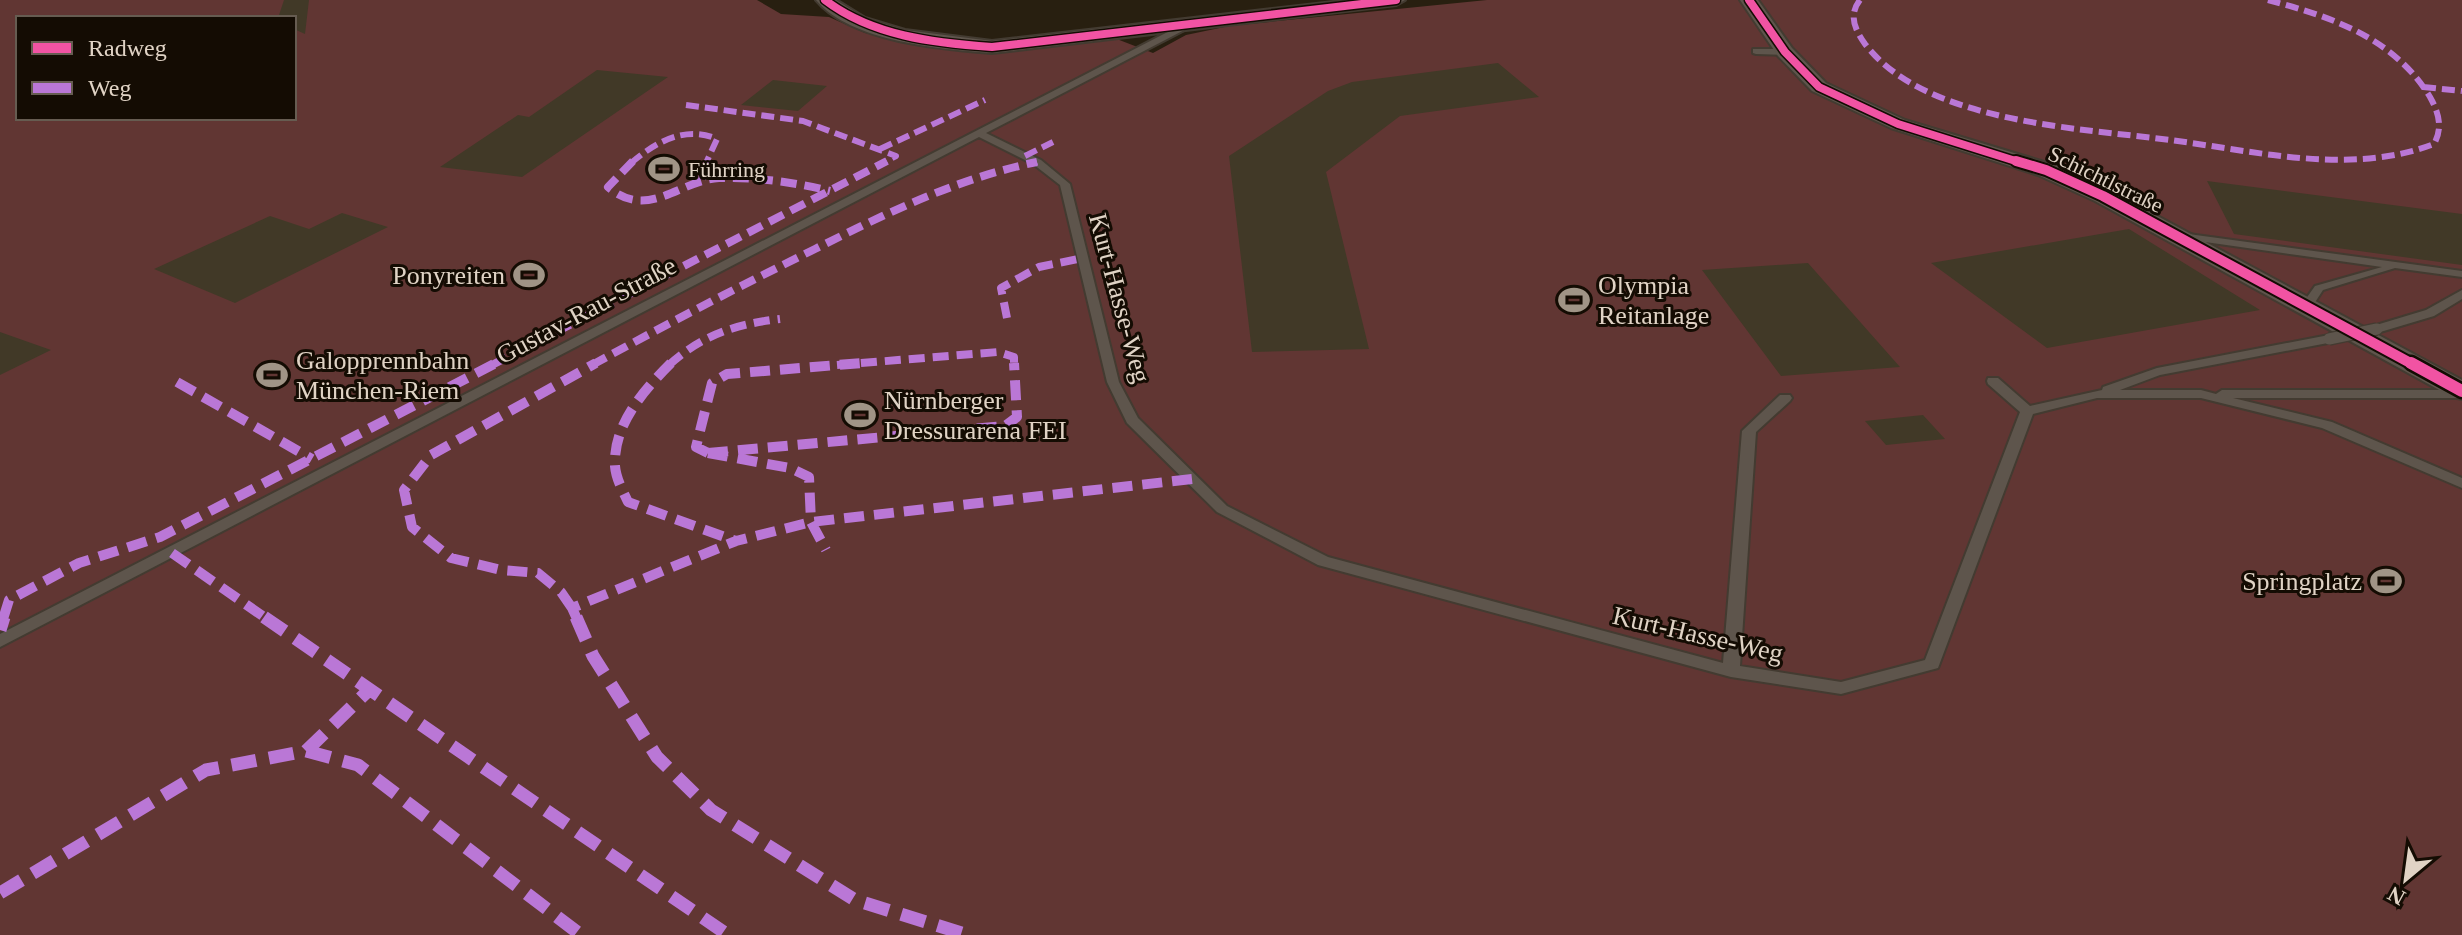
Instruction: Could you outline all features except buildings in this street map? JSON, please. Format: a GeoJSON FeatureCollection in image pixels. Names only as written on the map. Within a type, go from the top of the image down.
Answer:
{"type":"FeatureCollection","features":[{"type":"Feature","properties":{"kind":"street"},"geometry":{"type":"LineString","coordinates":[[825,0],[836,11],[881,29],[953,46],[1024,45],[1188,16],[1396,0]]}},
{"type":"Feature","properties":{"kind":"street","name":"Schichtlstraße"},"geometry":{"type":"LineString","coordinates":[[1749,0],[1785,52],[1819,87],[1898,124],[2046,170],[2103,196],[2462,392]]}},
{"type":"Feature","properties":{"kind":"lane","name":"Gustav-Rau-Straße"},"geometry":{"type":"LineString","coordinates":[[0,641],[978,133],[1188,16]]}},
{"type":"Feature","properties":{"kind":"lane"},"geometry":{"type":"LineString","coordinates":[[1756,51],[1785,52]]}},
{"type":"Feature","properties":{"kind":"lane","name":"Kurt-Hasse-Weg"},"geometry":{"type":"LineString","coordinates":[[978,133],[1037,162],[1065,184],[1113,382],[1132,420],[1222,509],[1323,561],[1731,671],[1841,688],[1932,664],[2027,411]]}},
{"type":"Feature","properties":{"kind":"lane"},"geometry":{"type":"LineString","coordinates":[[2175,236],[2462,274]]}},
{"type":"Feature","properties":{"kind":"lane"},"geometry":{"type":"LineString","coordinates":[[2306,307],[2319,288],[2397,266]]}},
{"type":"Feature","properties":{"kind":"lane"},"geometry":{"type":"LineString","coordinates":[[1993,381],[2027,411],[2097,394],[2157,372],[2377,329],[2430,313],[2462,294]]}},
{"type":"Feature","properties":{"kind":"lane"},"geometry":{"type":"LineString","coordinates":[[2097,394],[2462,392]]}},
{"type":"Feature","properties":{"kind":"lane"},"geometry":{"type":"LineString","coordinates":[[2201,394],[2327,425],[2462,483]]}},
{"type":"Feature","properties":{"kind":"lane"},"geometry":{"type":"LineString","coordinates":[[1731,671],[1749,431],[1785,398]]}},
{"type":"Feature","properties":{"kind":"shaded area","name":"Olympia Reitanlage"},"geometry":{"type":"Polygon","coordinates":[[[0,0],[757,0],[781,14],[829,17],[865,33],[910,42],[991,51],[1038,48],[1109,36],[1153,53],[1186,35],[1229,26],[1487,0],[2462,0],[2462,935],[0,935],[0,0]]]}},
{"type":"Feature","properties":{"kind":"marked path"},"geometry":{"type":"LineString","coordinates":[[1860,0],[1853,14],[1856,29],[1884,63],[1932,92],[1989,113],[2080,130],[2314,157],[2372,158],[2399,155],[2434,144],[2440,129],[2432,102],[2414,75],[2390,52],[2344,24],[2268,0]]}},
{"type":"Feature","properties":{"kind":"marked path"},"geometry":{"type":"LineString","coordinates":[[2423,87],[2462,91]]}},
{"type":"Feature","properties":{"kind":"marked path"},"geometry":{"type":"LineString","coordinates":[[880,149],[985,100]]}},
{"type":"Feature","properties":{"kind":"marked path"},"geometry":{"type":"LineString","coordinates":[[0,630],[9,600],[79,563],[160,537],[896,156],[803,121],[686,105]]}},
{"type":"Feature","properties":{"kind":"marked path"},"geometry":{"type":"LineString","coordinates":[[702,179],[703,168],[716,147],[717,139],[704,133],[689,133],[673,137],[642,153],[608,187],[624,197],[644,200],[675,194],[702,180],[719,178],[768,180],[830,191]]}},
{"type":"Feature","properties":{"kind":"marked path"},"geometry":{"type":"LineString","coordinates":[[1025,156],[1053,142]]}},
{"type":"Feature","properties":{"kind":"marked path"},"geometry":{"type":"LineString","coordinates":[[572,608],[561,592],[538,573],[501,570],[451,558],[412,527],[404,490],[431,455],[670,323],[870,222],[951,186],[1037,162]]}},
{"type":"Feature","properties":{"kind":"marked path"},"geometry":{"type":"LineString","coordinates":[[1007,318],[1001,288],[1039,267],[1083,258]]}},
{"type":"Feature","properties":{"kind":"marked path"},"geometry":{"type":"LineString","coordinates":[[736,541],[628,502],[615,467],[616,446],[636,402],[652,381],[691,347],[731,327],[780,319]]}},
{"type":"Feature","properties":{"kind":"marked path"},"geometry":{"type":"LineString","coordinates":[[708,453],[1005,426],[1017,417],[1014,357],[998,352],[727,374],[712,383],[696,447],[708,453],[790,468],[809,477],[811,522],[826,550]]}},
{"type":"Feature","properties":{"kind":"marked path"},"geometry":{"type":"LineString","coordinates":[[177,382],[312,459]]}},
{"type":"Feature","properties":{"kind":"marked path"},"geometry":{"type":"LineString","coordinates":[[968,935],[855,900],[711,810],[657,757],[593,656],[572,608],[736,541],[811,522],[1192,479]]}},
{"type":"Feature","properties":{"kind":"marked path"},"geometry":{"type":"LineString","coordinates":[[172,553],[728,935]]}},
{"type":"Feature","properties":{"kind":"marked path"},"geometry":{"type":"LineString","coordinates":[[306,751],[370,689]]}},
{"type":"Feature","properties":{"kind":"marked path"},"geometry":{"type":"LineString","coordinates":[[0,893],[206,770],[306,751],[358,765],[581,935]]}},
{"type":"Feature","properties":{"kind":"cycle path"},"geometry":{"type":"LineString","coordinates":[[825,0],[859,21],[904,36],[992,47],[1396,0]]}},
{"type":"Feature","properties":{"kind":"cycle path"},"geometry":{"type":"LineString","coordinates":[[1749,0],[1785,52],[1819,87],[1898,124],[2046,170],[2103,196],[2462,391]]}},
{"type":"Feature","properties":{"kind":"place","name":"Führring"},"geometry":{"type":"Point","coordinates":[664,169]}},
{"type":"Feature","properties":{"kind":"place","name":"Ponyreiten"},"geometry":{"type":"Point","coordinates":[529,275]}},
{"type":"Feature","properties":{"kind":"place","name":"Olympia Reitanlage"},"geometry":{"type":"Point","coordinates":[1574,300]}},
{"type":"Feature","properties":{"kind":"place","name":"Galopprennbahn München-Riem"},"geometry":{"type":"Point","coordinates":[272,375]}},
{"type":"Feature","properties":{"kind":"place","name":"Nürnberger Dressurarena FEI"},"geometry":{"type":"Point","coordinates":[860,415]}},
{"type":"Feature","properties":{"kind":"place","name":"Springplatz"},"geometry":{"type":"Point","coordinates":[2386,581]}}]}
